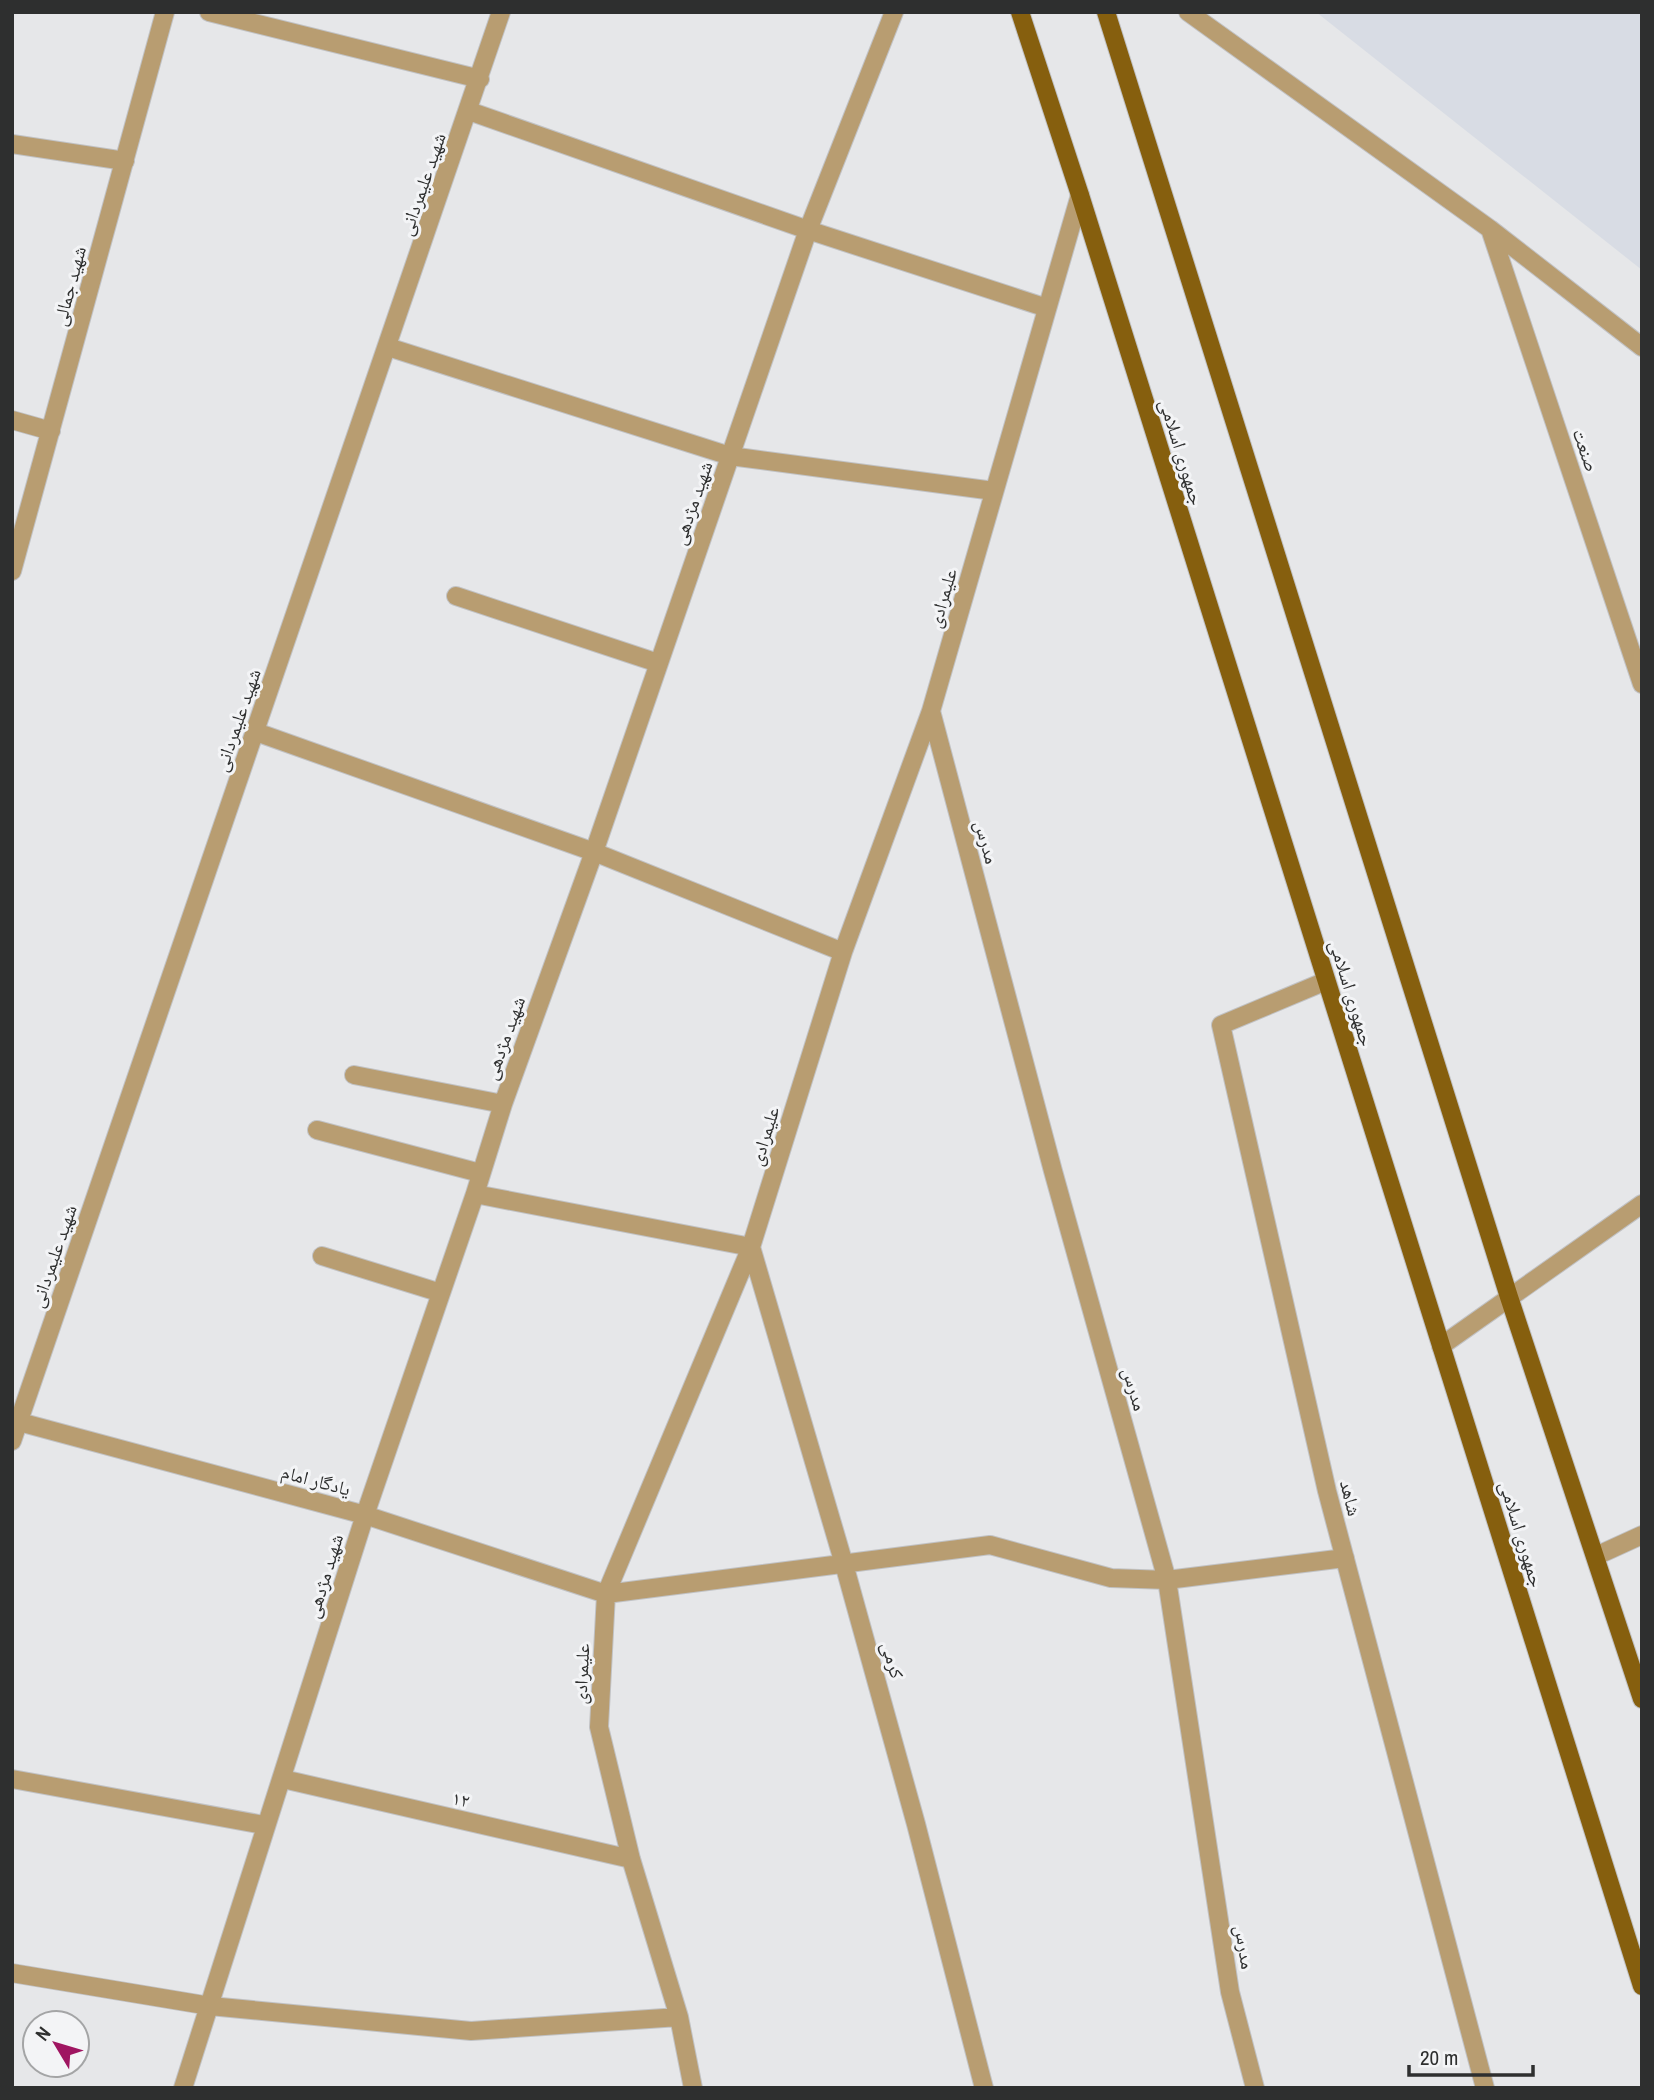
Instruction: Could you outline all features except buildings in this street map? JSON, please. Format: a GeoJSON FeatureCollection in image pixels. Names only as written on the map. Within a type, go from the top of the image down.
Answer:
{"type":"FeatureCollection","features":[{"type":"Feature","properties":{"kind":"main road","name":"جمهوری اسلامی"},"geometry":{"type":"LineString","coordinates":[[1020,12],[1080,195],[1642,1986]]}},
{"type":"Feature","properties":{"kind":"main road"},"geometry":{"type":"LineString","coordinates":[[1106,12],[1509,1297],[1642,1699]]}},
{"type":"Feature","properties":{"kind":"street","name":"شهید جمالی"},"geometry":{"type":"LineString","coordinates":[[12,571],[165,12]]}},
{"type":"Feature","properties":{"kind":"street"},"geometry":{"type":"LineString","coordinates":[[209,12],[480,79]]}},
{"type":"Feature","properties":{"kind":"street","name":"شهید علیمردانی"},"geometry":{"type":"LineString","coordinates":[[12,1441],[15,1420],[256,732],[501,12]]}},
{"type":"Feature","properties":{"kind":"street","name":"شهید مژدهی"},"geometry":{"type":"LineString","coordinates":[[183,2088],[264,1825],[283,1779],[365,1515],[475,1194],[503,1104],[594,852],[808,230],[894,12]]}},
{"type":"Feature","properties":{"kind":"street"},"geometry":{"type":"LineString","coordinates":[[1188,12],[1490,229],[1642,348]]}},
{"type":"Feature","properties":{"kind":"street"},"geometry":{"type":"LineString","coordinates":[[469,111],[808,230],[1047,309]]}},
{"type":"Feature","properties":{"kind":"street"},"geometry":{"type":"LineString","coordinates":[[12,144],[125,161]]}},
{"type":"Feature","properties":{"kind":"street","name":"علیمرادی"},"geometry":{"type":"LineString","coordinates":[[693,2088],[679,2017],[631,1859],[599,1727],[606,1594],[751,1247],[843,952],[931,711],[1080,195]]}},
{"type":"Feature","properties":{"kind":"street","name":"صنعت"},"geometry":{"type":"LineString","coordinates":[[1490,229],[1642,684]]}},
{"type":"Feature","properties":{"kind":"street"},"geometry":{"type":"LineString","coordinates":[[388,347],[730,456],[994,491]]}},
{"type":"Feature","properties":{"kind":"street"},"geometry":{"type":"LineString","coordinates":[[12,420],[51,431]]}},
{"type":"Feature","properties":{"kind":"street"},"geometry":{"type":"LineString","coordinates":[[456,596],[658,663]]}},
{"type":"Feature","properties":{"kind":"street","name":"مدرس"},"geometry":{"type":"LineString","coordinates":[[931,711],[1053,1171],[1167,1580],[1230,1992],[1255,2088]]}},
{"type":"Feature","properties":{"kind":"street"},"geometry":{"type":"LineString","coordinates":[[256,732],[594,852],[843,952]]}},
{"type":"Feature","properties":{"kind":"street","name":"شاهد"},"geometry":{"type":"LineString","coordinates":[[1326,981],[1221,1025],[1327,1491],[1485,2088]]}},
{"type":"Feature","properties":{"kind":"street"},"geometry":{"type":"LineString","coordinates":[[354,1075],[503,1104]]}},
{"type":"Feature","properties":{"kind":"street"},"geometry":{"type":"LineString","coordinates":[[317,1130],[480,1173]]}},
{"type":"Feature","properties":{"kind":"street"},"geometry":{"type":"LineString","coordinates":[[475,1194],[751,1247]]}},
{"type":"Feature","properties":{"kind":"street"},"geometry":{"type":"LineString","coordinates":[[1441,1346],[1642,1204]]}},
{"type":"Feature","properties":{"kind":"street","name":"کرمی"},"geometry":{"type":"LineString","coordinates":[[751,1247],[844,1564],[916,1824],[984,2088]]}},
{"type":"Feature","properties":{"kind":"street"},"geometry":{"type":"LineString","coordinates":[[322,1256],[441,1293]]}},
{"type":"Feature","properties":{"kind":"street","name":"یادگار امام"},"geometry":{"type":"LineString","coordinates":[[15,1420],[365,1515],[606,1594]]}},
{"type":"Feature","properties":{"kind":"street"},"geometry":{"type":"LineString","coordinates":[[1596,1556],[1642,1535]]}},
{"type":"Feature","properties":{"kind":"street"},"geometry":{"type":"LineString","coordinates":[[606,1594],[990,1545],[1111,1578],[1167,1580],[1345,1558]]}},
{"type":"Feature","properties":{"kind":"street"},"geometry":{"type":"LineString","coordinates":[[12,1779],[264,1825]]}},
{"type":"Feature","properties":{"kind":"street","name":"۱۲"},"geometry":{"type":"LineString","coordinates":[[283,1779],[631,1859]]}},
{"type":"Feature","properties":{"kind":"street"},"geometry":{"type":"LineString","coordinates":[[12,1973],[209,2006],[471,2031],[679,2017]]}},
{"type":"Feature","properties":{"kind":"shaded area"},"geometry":{"type":"Polygon","coordinates":[[[1316,12],[1642,12],[1642,270],[1316,12]]]}}]}
